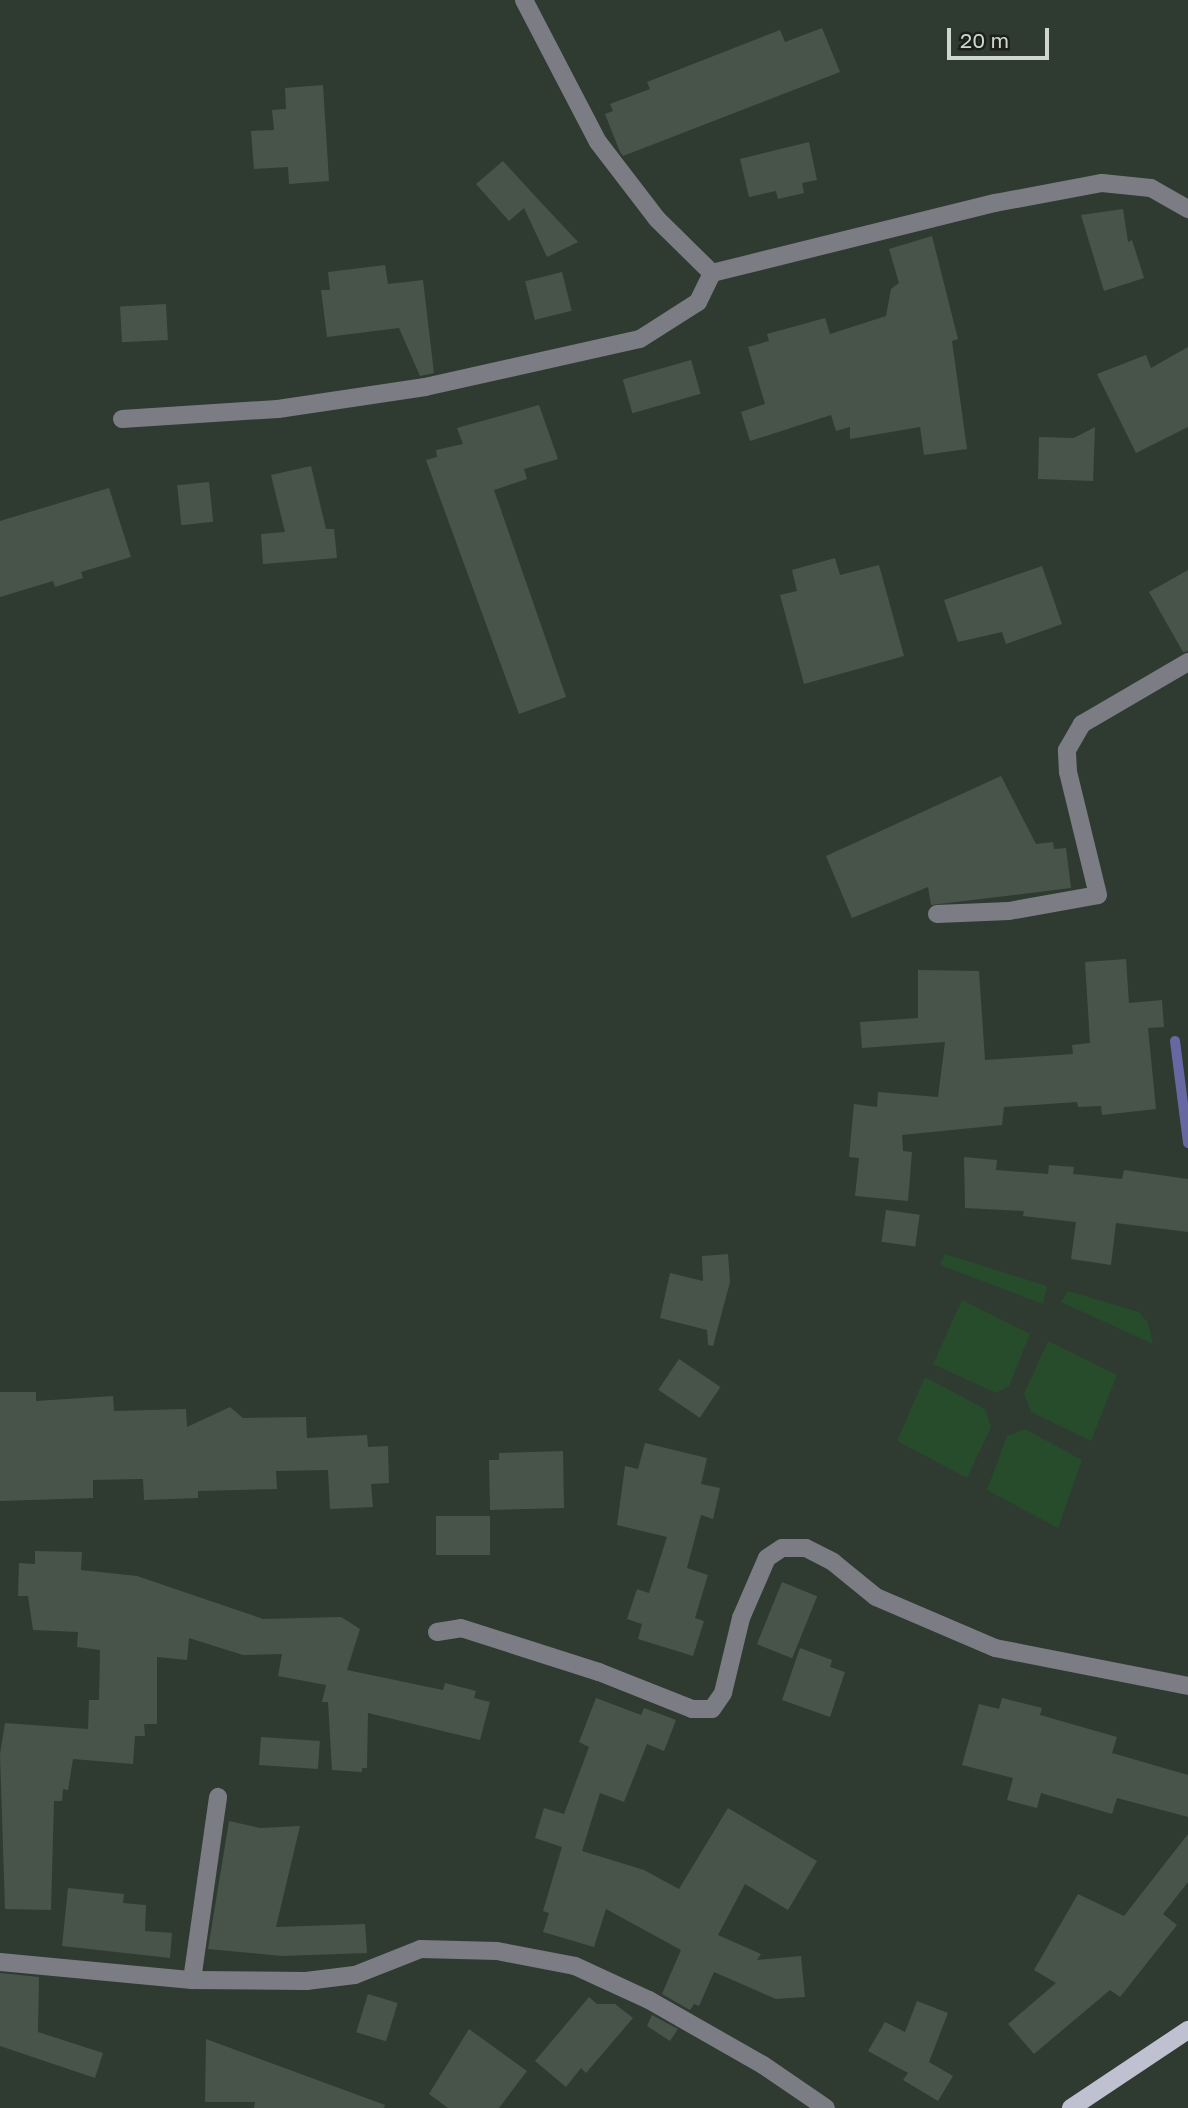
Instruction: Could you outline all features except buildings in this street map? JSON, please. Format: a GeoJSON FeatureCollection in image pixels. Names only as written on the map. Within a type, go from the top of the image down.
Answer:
{"type":"FeatureCollection","features":[{"type":"Feature","properties":{"kind":"main road"},"geometry":{"type":"LineString","coordinates":[[1071,2108],[1188,2030]]}},
{"type":"Feature","properties":{"kind":"street"},"geometry":{"type":"LineString","coordinates":[[524,0],[598,142],[657,219],[712,273]]}},
{"type":"Feature","properties":{"kind":"street"},"geometry":{"type":"LineString","coordinates":[[712,273],[995,203],[1102,183],[1151,188],[1188,209]]}},
{"type":"Feature","properties":{"kind":"street"},"geometry":{"type":"LineString","coordinates":[[122,419],[278,409],[425,387],[639,339],[698,302],[712,273]]}},
{"type":"Feature","properties":{"kind":"street"},"geometry":{"type":"LineString","coordinates":[[937,914],[1009,911],[1098,895],[1068,772],[1067,750],[1082,724],[1188,662]]}},
{"type":"Feature","properties":{"kind":"street"},"geometry":{"type":"LineString","coordinates":[[437,1632],[461,1628],[599,1672],[692,1709],[712,1709],[723,1693],[741,1618],[767,1558],[782,1548],[806,1548],[833,1562],[876,1597],[995,1648],[1188,1686]]}},
{"type":"Feature","properties":{"kind":"street"},"geometry":{"type":"LineString","coordinates":[[192,1980],[218,1797]]}},
{"type":"Feature","properties":{"kind":"street"},"geometry":{"type":"LineString","coordinates":[[0,1962],[192,1980],[306,1981],[355,1975],[421,1950],[497,1951],[562,1964],[649,2000],[763,2065],[826,2108]]}},
{"type":"Feature","properties":{"kind":"green space"},"geometry":{"type":"Polygon","coordinates":[[[945,1254],[1047,1286],[1043,1304],[940,1265],[945,1254]]]}},
{"type":"Feature","properties":{"kind":"green space"},"geometry":{"type":"Polygon","coordinates":[[[1068,1291],[1139,1312],[1148,1323],[1153,1344],[1061,1302],[1068,1291]]]}},
{"type":"Feature","properties":{"kind":"green space"},"geometry":{"type":"Polygon","coordinates":[[[962,1300],[1030,1334],[1009,1386],[996,1393],[933,1364],[962,1300]]]}},
{"type":"Feature","properties":{"kind":"green space"},"geometry":{"type":"Polygon","coordinates":[[[1048,1341],[1117,1375],[1091,1441],[1031,1412],[1024,1394],[1048,1341]]]}},
{"type":"Feature","properties":{"kind":"green space"},"geometry":{"type":"Polygon","coordinates":[[[925,1377],[985,1409],[991,1427],[967,1478],[897,1441],[925,1377]]]}},
{"type":"Feature","properties":{"kind":"green space"},"geometry":{"type":"Polygon","coordinates":[[[1025,1429],[1082,1460],[1058,1528],[987,1490],[1007,1436],[1025,1429]]]}},
{"type":"Feature","properties":{"kind":"waterway"},"geometry":{"type":"LineString","coordinates":[[1175,1041],[1188,1143]]}}]}
